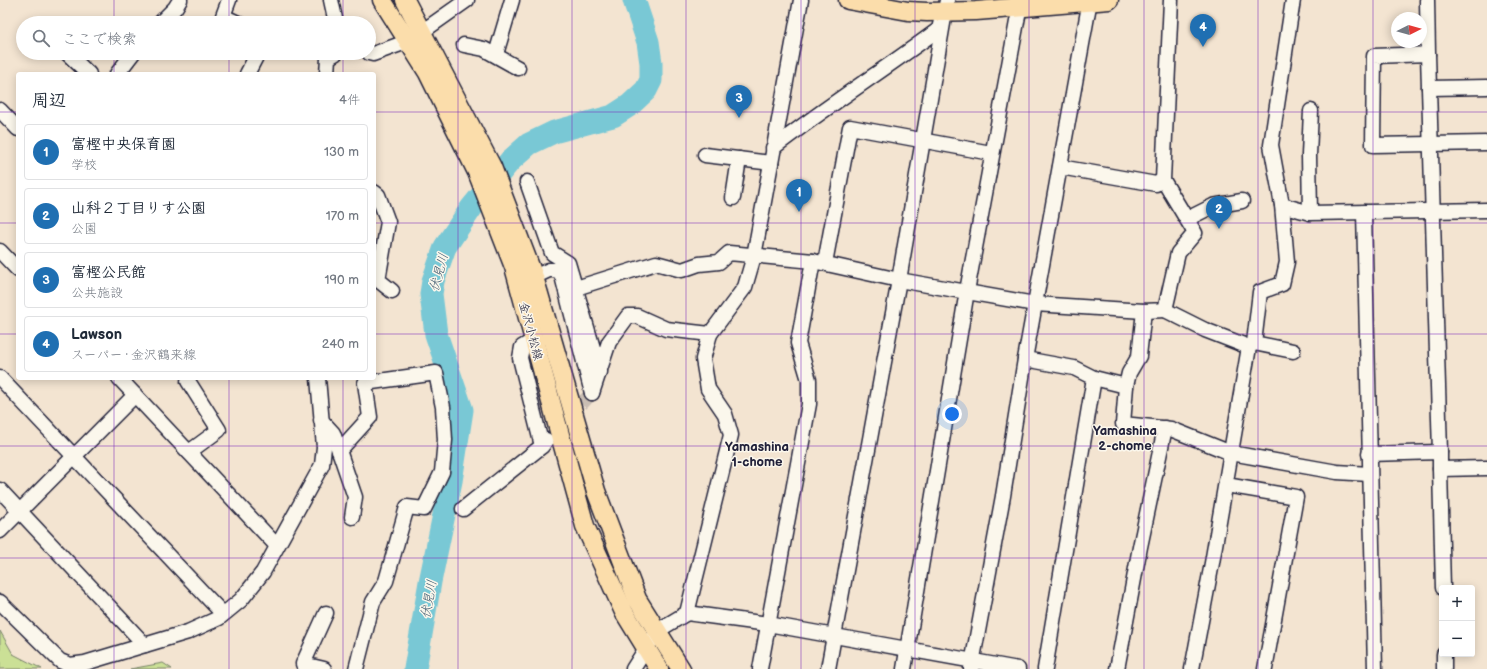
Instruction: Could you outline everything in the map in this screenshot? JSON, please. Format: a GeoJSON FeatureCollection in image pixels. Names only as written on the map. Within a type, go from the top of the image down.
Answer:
{"type":"FeatureCollection","features":[{"type":"Feature","properties":{"kind":"main road","name":"金沢小松線"},"geometry":{"type":"LineString","coordinates":[[382,0],[416,37],[492,166],[534,277],[596,491],[637,599],[681,669]]}},
{"type":"Feature","properties":{"kind":"main road","name":"金沢小松線"},"geometry":{"type":"LineString","coordinates":[[405,0],[428,73],[480,181],[514,267],[584,526],[624,612],[659,669]]}},
{"type":"Feature","properties":{"kind":"main road"},"geometry":{"type":"LineString","coordinates":[[848,0],[908,11],[946,6],[1109,0]]}},
{"type":"Feature","properties":{"kind":"street"},"geometry":{"type":"LineString","coordinates":[[167,16],[176,8],[180,0]]}},
{"type":"Feature","properties":{"kind":"street"},"geometry":{"type":"LineString","coordinates":[[223,16],[229,0]]}},
{"type":"Feature","properties":{"kind":"street"},"geometry":{"type":"LineString","coordinates":[[331,0],[334,16]]}},
{"type":"Feature","properties":{"kind":"street"},"geometry":{"type":"LineString","coordinates":[[376,53],[416,37],[466,0]]}},
{"type":"Feature","properties":{"kind":"street"},"geometry":{"type":"LineString","coordinates":[[496,54],[512,0]]}},
{"type":"Feature","properties":{"kind":"street"},"geometry":{"type":"LineString","coordinates":[[687,613],[731,435],[725,414],[708,389],[702,359],[710,334],[745,287],[754,256],[801,0]]}},
{"type":"Feature","properties":{"kind":"street"},"geometry":{"type":"LineString","coordinates":[[1165,310],[1178,253],[1195,234],[1163,180],[1171,0]]}},
{"type":"Feature","properties":{"kind":"street"},"geometry":{"type":"LineString","coordinates":[[1192,669],[1260,292],[1282,284],[1288,262],[1282,205],[1271,145],[1293,0]]}},
{"type":"Feature","properties":{"kind":"street"},"geometry":{"type":"LineString","coordinates":[[1427,0],[1443,585]]}},
{"type":"Feature","properties":{"kind":"street"},"geometry":{"type":"LineString","coordinates":[[972,665],[1003,496],[1025,359],[1090,1]]}},
{"type":"Feature","properties":{"kind":"street"},"geometry":{"type":"LineString","coordinates":[[904,669],[909,649],[966,292],[1020,3]]}},
{"type":"Feature","properties":{"kind":"street"},"geometry":{"type":"LineString","coordinates":[[773,148],[809,120],[886,69],[939,29],[946,6]]}},
{"type":"Feature","properties":{"kind":"street"},"geometry":{"type":"LineString","coordinates":[[828,669],[899,280],[946,6]]}},
{"type":"Feature","properties":{"kind":"street"},"geometry":{"type":"LineString","coordinates":[[464,45],[484,48],[518,68]]}},
{"type":"Feature","properties":{"kind":"street"},"geometry":{"type":"LineString","coordinates":[[1428,54],[1374,56],[1373,145],[1487,143]]}},
{"type":"Feature","properties":{"kind":"street"},"geometry":{"type":"LineString","coordinates":[[74,60],[87,72]]}},
{"type":"Feature","properties":{"kind":"street"},"geometry":{"type":"LineString","coordinates":[[118,72],[127,60]]}},
{"type":"Feature","properties":{"kind":"street"},"geometry":{"type":"LineString","coordinates":[[248,72],[254,60]]}},
{"type":"Feature","properties":{"kind":"street"},"geometry":{"type":"LineString","coordinates":[[327,72],[328,60]]}},
{"type":"Feature","properties":{"kind":"street"},"geometry":{"type":"LineString","coordinates":[[1429,88],[1487,87]]}},
{"type":"Feature","properties":{"kind":"street"},"geometry":{"type":"LineString","coordinates":[[0,111],[16,127]]}},
{"type":"Feature","properties":{"kind":"street"},"geometry":{"type":"LineString","coordinates":[[1310,213],[1309,155],[1311,111]]}},
{"type":"Feature","properties":{"kind":"street"},"geometry":{"type":"LineString","coordinates":[[760,669],[809,404],[809,380],[798,342],[819,262],[850,127],[923,142],[991,153]]}},
{"type":"Feature","properties":{"kind":"street"},"geometry":{"type":"LineString","coordinates":[[705,155],[771,163]]}},
{"type":"Feature","properties":{"kind":"street"},"geometry":{"type":"LineString","coordinates":[[733,198],[739,159]]}},
{"type":"Feature","properties":{"kind":"street"},"geometry":{"type":"LineString","coordinates":[[1060,167],[1156,184],[1163,180]]}},
{"type":"Feature","properties":{"kind":"street"},"geometry":{"type":"LineString","coordinates":[[528,182],[552,253],[568,263],[600,373]]}},
{"type":"Feature","properties":{"kind":"street"},"geometry":{"type":"LineString","coordinates":[[376,194],[378,195],[388,222],[378,280],[392,291]]}},
{"type":"Feature","properties":{"kind":"street"},"geometry":{"type":"LineString","coordinates":[[1187,219],[1214,206],[1242,201]]}},
{"type":"Feature","properties":{"kind":"street"},"geometry":{"type":"LineString","coordinates":[[1282,205],[1310,213],[1487,210]]}},
{"type":"Feature","properties":{"kind":"street"},"geometry":{"type":"LineString","coordinates":[[1364,212],[1369,474],[1375,669]]}},
{"type":"Feature","properties":{"kind":"street"},"geometry":{"type":"LineString","coordinates":[[0,251],[16,268]]}},
{"type":"Feature","properties":{"kind":"street"},"geometry":{"type":"LineString","coordinates":[[576,288],[656,263],[682,270],[699,264],[719,262],[729,253],[819,262],[899,280],[1035,304],[1144,311],[1165,310],[1205,330],[1251,345],[1293,351]]}},
{"type":"Feature","properties":{"kind":"street"},"geometry":{"type":"LineString","coordinates":[[534,277],[549,270],[558,270],[562,276],[592,393],[600,373],[609,342],[628,316],[637,316],[666,329],[710,334]]}},
{"type":"Feature","properties":{"kind":"street"},"geometry":{"type":"LineString","coordinates":[[1144,311],[1139,356],[1129,373],[1126,386],[1122,424],[1171,429],[1231,452],[1337,472],[1369,474]]}},
{"type":"Feature","properties":{"kind":"street"},"geometry":{"type":"LineString","coordinates":[[463,509],[544,443],[520,358],[522,347],[534,340]]}},
{"type":"Feature","properties":{"kind":"street"},"geometry":{"type":"LineString","coordinates":[[1025,359],[1074,368],[1094,378],[1126,386]]}},
{"type":"Feature","properties":{"kind":"street"},"geometry":{"type":"LineString","coordinates":[[339,451],[370,417],[364,383],[436,373],[442,407],[444,440],[442,472],[424,509],[407,507],[386,581],[373,602],[356,669]]}},
{"type":"Feature","properties":{"kind":"street"},"geometry":{"type":"LineString","coordinates":[[0,378],[223,614]]}},
{"type":"Feature","properties":{"kind":"street"},"geometry":{"type":"LineString","coordinates":[[1045,669],[1094,378]]}},
{"type":"Feature","properties":{"kind":"street"},"geometry":{"type":"LineString","coordinates":[[121,380],[277,546]]}},
{"type":"Feature","properties":{"kind":"street"},"geometry":{"type":"LineString","coordinates":[[0,602],[60,661],[70,665],[84,663],[188,632],[223,614],[241,600],[263,572],[322,465],[324,447],[318,380]]}},
{"type":"Feature","properties":{"kind":"street"},"geometry":{"type":"LineString","coordinates":[[188,382],[219,430],[189,452]]}},
{"type":"Feature","properties":{"kind":"street"},"geometry":{"type":"LineString","coordinates":[[0,531],[135,395]]}},
{"type":"Feature","properties":{"kind":"street"},"geometry":{"type":"LineString","coordinates":[[321,420],[333,433],[355,497],[352,517]]}},
{"type":"Feature","properties":{"kind":"street"},"geometry":{"type":"LineString","coordinates":[[1117,669],[1140,546],[1165,428]]}},
{"type":"Feature","properties":{"kind":"street"},"geometry":{"type":"LineString","coordinates":[[1369,454],[1440,452]]}},
{"type":"Feature","properties":{"kind":"street"},"geometry":{"type":"LineString","coordinates":[[1440,470],[1487,468]]}},
{"type":"Feature","properties":{"kind":"street"},"geometry":{"type":"LineString","coordinates":[[1226,485],[1296,497],[1265,669]]}},
{"type":"Feature","properties":{"kind":"street"},"geometry":{"type":"LineString","coordinates":[[0,490],[145,645]]}},
{"type":"Feature","properties":{"kind":"street"},"geometry":{"type":"LineString","coordinates":[[324,669],[303,666],[326,613]]}},
{"type":"Feature","properties":{"kind":"street"},"geometry":{"type":"LineString","coordinates":[[633,669],[657,632],[687,613],[768,624],[909,649],[972,665],[1018,669]]}},
{"type":"Feature","properties":{"kind":"street"},"geometry":{"type":"LineString","coordinates":[[1444,657],[1444,669]]}},
{"type":"Feature","properties":{"kind":"green space"},"geometry":{"type":"Polygon","coordinates":[[[0,631],[13,654],[42,669],[0,669],[0,631]]]}},
{"type":"Feature","properties":{"kind":"green space"},"geometry":{"type":"Polygon","coordinates":[[[163,663],[172,669],[130,669],[163,663]]]}},
{"type":"Feature","properties":{"kind":"waterway","name":"伏見川"},"geometry":{"type":"LineString","coordinates":[[415,669],[430,582],[451,481],[462,410],[436,334],[431,294],[433,281],[445,247],[472,207],[510,161],[529,144],[554,132],[613,116],[630,105],[646,90],[651,80],[651,63],[648,42],[634,0]]}},
{"type":"Feature","properties":{"kind":"tunnel"},"geometry":{"type":"LineString","coordinates":[[552,434],[592,393]]}},
{"type":"Feature","properties":{"kind":"place","name":"Lawson"},"geometry":{"type":"Point","coordinates":[1203,47]}},
{"type":"Feature","properties":{"kind":"place","name":"富樫公民館"},"geometry":{"type":"Point","coordinates":[739,118]}},
{"type":"Feature","properties":{"kind":"place","name":"富樫中央保育園"},"geometry":{"type":"Point","coordinates":[799,212]}},
{"type":"Feature","properties":{"kind":"place","name":"山科２丁目りす公園"},"geometry":{"type":"Point","coordinates":[1219,229]}},
{"type":"Feature","properties":{"kind":"district","name":"Yamashina 2-chome"},"geometry":{"type":"Point","coordinates":[1125,438]}},
{"type":"Feature","properties":{"kind":"district","name":"Yamashina 1-chome"},"geometry":{"type":"Point","coordinates":[757,454]}}]}
